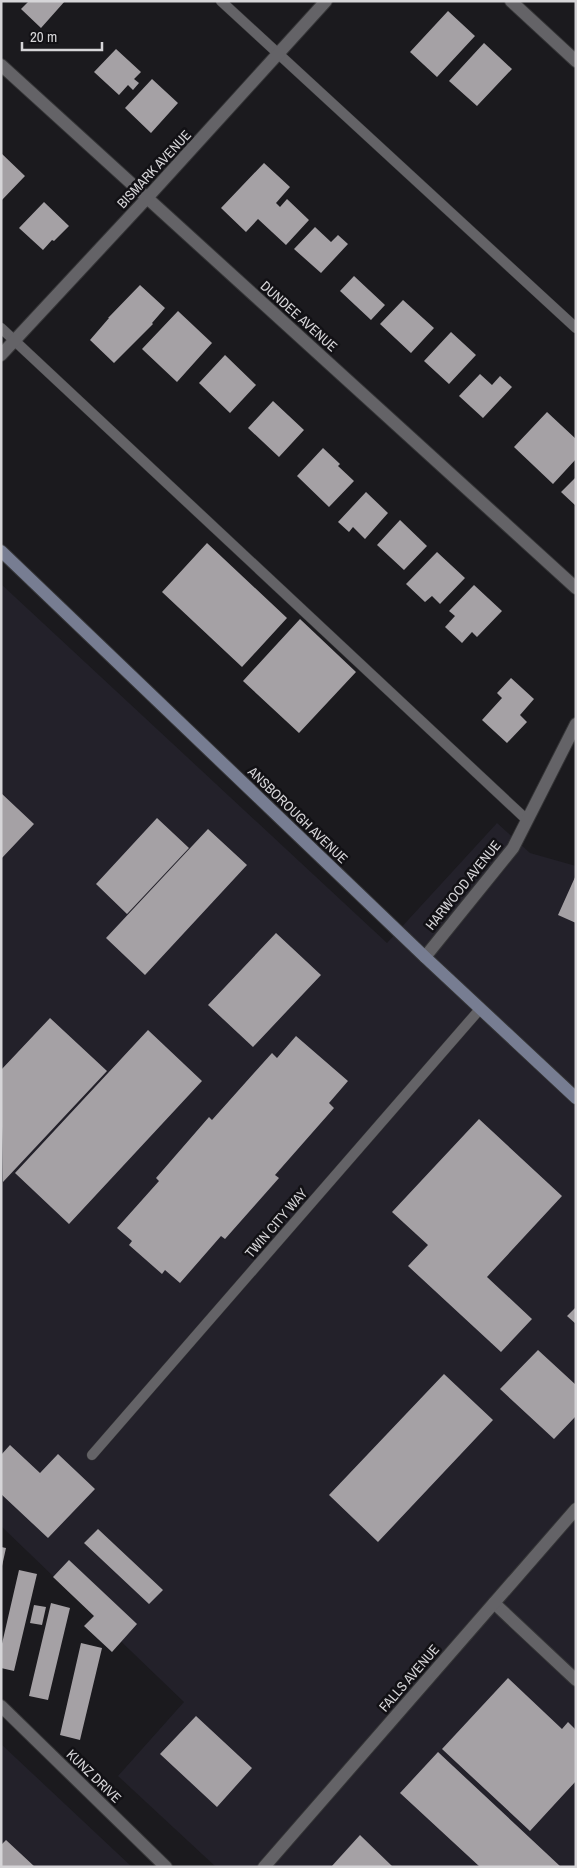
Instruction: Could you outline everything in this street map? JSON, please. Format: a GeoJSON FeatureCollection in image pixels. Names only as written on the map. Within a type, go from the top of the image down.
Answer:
{"type":"FeatureCollection","features":[{"type":"Feature","properties":{"kind":"main road","name":"ANSBOROUGH AVENUE"},"geometry":{"type":"LineString","coordinates":[[1,551],[424,957],[576,1098]]}},
{"type":"Feature","properties":{"kind":"street","name":"BISMARK AVENUE"},"geometry":{"type":"LineString","coordinates":[[1,355],[326,1]]}},
{"type":"Feature","properties":{"kind":"street"},"geometry":{"type":"LineString","coordinates":[[511,1],[576,61]]}},
{"type":"Feature","properties":{"kind":"street","name":"DUNDEE AVENUE"},"geometry":{"type":"LineString","coordinates":[[1,65],[576,588]]}},
{"type":"Feature","properties":{"kind":"street","name":"HARWOOD AVENUE"},"geometry":{"type":"LineString","coordinates":[[424,957],[513,848],[576,724]]}},
{"type":"Feature","properties":{"kind":"street","name":"FALLS AVENUE"},"geometry":{"type":"LineString","coordinates":[[264,1867],[576,1509]]}},
{"type":"Feature","properties":{"kind":"street"},"geometry":{"type":"LineString","coordinates":[[494,1603],[576,1680]]}},
{"type":"Feature","properties":{"kind":"street","name":"KUNZ DRIVE"},"geometry":{"type":"LineString","coordinates":[[1,1706],[166,1867]]}},
{"type":"Feature","properties":{"kind":"lane"},"geometry":{"type":"LineString","coordinates":[[221,1],[576,328]]}},
{"type":"Feature","properties":{"kind":"lane"},"geometry":{"type":"LineString","coordinates":[[1,328],[527,820]]}},
{"type":"Feature","properties":{"kind":"lane","name":"TWIN CITY WAY"},"geometry":{"type":"LineString","coordinates":[[92,1455],[480,1009]]}},
{"type":"Feature","properties":{"kind":"shaded area"},"geometry":{"type":"Polygon","coordinates":[[[1,584],[387,943],[497,823],[530,853],[576,866],[576,1867],[216,1867],[118,1776],[184,1702],[1,1526],[1,584]]]}},
{"type":"Feature","properties":{"kind":"shaded area"},"geometry":{"type":"Polygon","coordinates":[[[1,1744],[132,1867],[1,1867],[1,1744]]]}},
{"type":"Feature","properties":{"kind":"building"},"geometry":{"type":"Polygon","coordinates":[[[29,1],[65,1],[41,28],[21,9],[29,1]]]}},
{"type":"Feature","properties":{"kind":"building"},"geometry":{"type":"Polygon","coordinates":[[[448,11],[475,36],[437,77],[410,52],[448,11]]]}},
{"type":"Feature","properties":{"kind":"building"},"geometry":{"type":"Polygon","coordinates":[[[484,43],[512,69],[477,106],[449,81],[484,43]]]}},
{"type":"Feature","properties":{"kind":"building"},"geometry":{"type":"Polygon","coordinates":[[[116,49],[141,72],[134,79],[139,83],[133,90],[128,85],[119,95],[94,72],[116,49]]]}},
{"type":"Feature","properties":{"kind":"building"},"geometry":{"type":"Polygon","coordinates":[[[152,79],[178,103],[151,133],[125,108],[152,79]]]}},
{"type":"Feature","properties":{"kind":"building"},"geometry":{"type":"Polygon","coordinates":[[[1,153],[25,176],[1,201],[1,153]]]}},
{"type":"Feature","properties":{"kind":"building"},"geometry":{"type":"Polygon","coordinates":[[[264,163],[290,187],[276,203],[280,207],[287,199],[309,220],[286,245],[258,219],[246,232],[221,208],[264,163]]]}},
{"type":"Feature","properties":{"kind":"building"},"geometry":{"type":"Polygon","coordinates":[[[44,202],[69,226],[43,250],[19,228],[44,202]]]}},
{"type":"Feature","properties":{"kind":"building"},"geometry":{"type":"Polygon","coordinates":[[[315,227],[331,242],[338,235],[348,244],[321,273],[294,249],[315,227]]]}},
{"type":"Feature","properties":{"kind":"building"},"geometry":{"type":"Polygon","coordinates":[[[354,276],[385,305],[371,320],[340,291],[354,276]]]}},
{"type":"Feature","properties":{"kind":"building"},"geometry":{"type":"Polygon","coordinates":[[[140,285],[165,308],[153,324],[114,363],[90,340],[140,285]]]}},
{"type":"Feature","properties":{"kind":"building"},"geometry":{"type":"Polygon","coordinates":[[[403,300],[434,328],[411,353],[380,324],[403,300]]]}},
{"type":"Feature","properties":{"kind":"building"},"geometry":{"type":"Polygon","coordinates":[[[178,311],[212,343],[177,382],[142,349],[178,311]]]}},
{"type":"Feature","properties":{"kind":"building"},"geometry":{"type":"Polygon","coordinates":[[[451,332],[476,355],[449,384],[424,361],[451,332]]]}},
{"type":"Feature","properties":{"kind":"building"},"geometry":{"type":"Polygon","coordinates":[[[225,355],[256,385],[230,413],[199,383],[225,355]]]}},
{"type":"Feature","properties":{"kind":"building"},"geometry":{"type":"Polygon","coordinates":[[[480,374],[492,385],[500,376],[512,387],[483,418],[459,396],[480,374]]]}},
{"type":"Feature","properties":{"kind":"building"},"geometry":{"type":"Polygon","coordinates":[[[273,401],[304,430],[279,457],[248,428],[273,401]]]}},
{"type":"Feature","properties":{"kind":"building"},"geometry":{"type":"Polygon","coordinates":[[[547,412],[576,439],[576,459],[553,484],[514,447],[547,412]]]}},
{"type":"Feature","properties":{"kind":"building"},"geometry":{"type":"Polygon","coordinates":[[[323,448],[354,481],[329,507],[297,476],[323,448]]]}},
{"type":"Feature","properties":{"kind":"building"},"geometry":{"type":"Polygon","coordinates":[[[576,477],[576,506],[561,492],[576,477]]]}},
{"type":"Feature","properties":{"kind":"building"},"geometry":{"type":"Polygon","coordinates":[[[366,492],[388,513],[365,539],[353,527],[349,532],[338,522],[366,492]]]}},
{"type":"Feature","properties":{"kind":"building"},"geometry":{"type":"Polygon","coordinates":[[[400,520],[427,546],[404,570],[377,545],[400,520]]]}},
{"type":"Feature","properties":{"kind":"building"},"geometry":{"type":"Polygon","coordinates":[[[207,543],[287,618],[242,667],[162,592],[207,543]]]}},
{"type":"Feature","properties":{"kind":"building"},"geometry":{"type":"Polygon","coordinates":[[[437,552],[465,578],[440,604],[432,596],[425,602],[406,584],[437,552]]]}},
{"type":"Feature","properties":{"kind":"building"},"geometry":{"type":"Polygon","coordinates":[[[474,585],[502,611],[477,637],[472,632],[462,643],[445,627],[455,616],[449,611],[474,585]]]}},
{"type":"Feature","properties":{"kind":"building"},"geometry":{"type":"Polygon","coordinates":[[[300,619],[356,672],[299,733],[243,681],[300,619]]]}},
{"type":"Feature","properties":{"kind":"building"},"geometry":{"type":"Polygon","coordinates":[[[511,678],[534,699],[520,715],[527,722],[507,743],[482,720],[502,698],[497,693],[511,678]]]}},
{"type":"Feature","properties":{"kind":"building"},"geometry":{"type":"Polygon","coordinates":[[[1,793],[34,824],[1,859],[1,793]]]}},
{"type":"Feature","properties":{"kind":"building"},"geometry":{"type":"Polygon","coordinates":[[[157,818],[189,848],[127,914],[96,884],[157,818]]]}},
{"type":"Feature","properties":{"kind":"building"},"geometry":{"type":"Polygon","coordinates":[[[208,829],[247,865],[145,975],[106,938],[208,829]]]}},
{"type":"Feature","properties":{"kind":"building"},"geometry":{"type":"Polygon","coordinates":[[[576,875],[576,923],[558,915],[576,875]]]}},
{"type":"Feature","properties":{"kind":"building"},"geometry":{"type":"Polygon","coordinates":[[[276,933],[321,975],[253,1047],[208,1005],[276,933]]]}},
{"type":"Feature","properties":{"kind":"building"},"geometry":{"type":"Polygon","coordinates":[[[50,1018],[107,1071],[3,1182],[1,1070],[50,1018]]]}},
{"type":"Feature","properties":{"kind":"building"},"geometry":{"type":"Polygon","coordinates":[[[148,1030],[202,1081],[69,1224],[15,1173],[148,1030]]]}},
{"type":"Feature","properties":{"kind":"building"},"geometry":{"type":"Polygon","coordinates":[[[296,1036],[348,1081],[329,1103],[334,1108],[275,1175],[279,1178],[225,1239],[221,1236],[180,1283],[165,1270],[162,1274],[129,1245],[132,1241],[117,1228],[159,1181],[156,1178],[209,1117],[212,1120],[272,1053],[277,1058],[296,1036]]]}},
{"type":"Feature","properties":{"kind":"building"},"geometry":{"type":"Polygon","coordinates":[[[479,1119],[562,1196],[487,1277],[532,1319],[501,1352],[408,1266],[428,1245],[392,1212],[479,1119]]]}},
{"type":"Feature","properties":{"kind":"building"},"geometry":{"type":"Polygon","coordinates":[[[576,1307],[576,1324],[567,1316],[576,1307]]]}},
{"type":"Feature","properties":{"kind":"building"},"geometry":{"type":"Polygon","coordinates":[[[538,1350],[576,1385],[576,1416],[554,1439],[500,1389],[538,1350]]]}},
{"type":"Feature","properties":{"kind":"building"},"geometry":{"type":"Polygon","coordinates":[[[444,1374],[493,1420],[378,1542],[329,1495],[444,1374]]]}},
{"type":"Feature","properties":{"kind":"building"},"geometry":{"type":"Polygon","coordinates":[[[10,1445],[40,1473],[58,1454],[95,1489],[48,1538],[1,1494],[1,1455],[10,1445]]]}},
{"type":"Feature","properties":{"kind":"building"},"geometry":{"type":"Polygon","coordinates":[[[98,1529],[163,1590],[149,1604],[84,1543],[98,1529]]]}},
{"type":"Feature","properties":{"kind":"building"},"geometry":{"type":"Polygon","coordinates":[[[1,1547],[6,1548],[2,1566],[1,1565],[1,1547]]]}},
{"type":"Feature","properties":{"kind":"building"},"geometry":{"type":"Polygon","coordinates":[[[69,1560],[137,1624],[112,1652],[84,1626],[94,1616],[53,1577],[69,1560]]]}},
{"type":"Feature","properties":{"kind":"building"},"geometry":{"type":"Polygon","coordinates":[[[19,1570],[37,1574],[14,1671],[1,1668],[1,1648],[19,1570]]]}},
{"type":"Feature","properties":{"kind":"building"},"geometry":{"type":"Polygon","coordinates":[[[51,1603],[70,1608],[48,1700],[29,1696],[51,1603]]]}},
{"type":"Feature","properties":{"kind":"building"},"geometry":{"type":"Polygon","coordinates":[[[34,1605],[46,1607],[42,1625],[30,1623],[34,1605]]]}},
{"type":"Feature","properties":{"kind":"building"},"geometry":{"type":"Polygon","coordinates":[[[81,1643],[102,1648],[80,1740],[60,1735],[81,1643]]]}},
{"type":"Feature","properties":{"kind":"building"},"geometry":{"type":"Polygon","coordinates":[[[508,1678],[562,1729],[568,1722],[576,1730],[576,1781],[530,1831],[442,1749],[508,1678]]]}},
{"type":"Feature","properties":{"kind":"building"},"geometry":{"type":"Polygon","coordinates":[[[196,1716],[252,1768],[217,1807],[160,1754],[196,1716]]]}},
{"type":"Feature","properties":{"kind":"building"},"geometry":{"type":"Polygon","coordinates":[[[438,1752],[561,1867],[480,1867],[400,1793],[438,1752]]]}},
{"type":"Feature","properties":{"kind":"building"},"geometry":{"type":"Polygon","coordinates":[[[360,1835],[393,1867],[331,1867],[360,1835]]]}},
{"type":"Feature","properties":{"kind":"building"},"geometry":{"type":"Polygon","coordinates":[[[6,1840],[35,1867],[1,1867],[1,1845],[6,1840]]]}}]}
